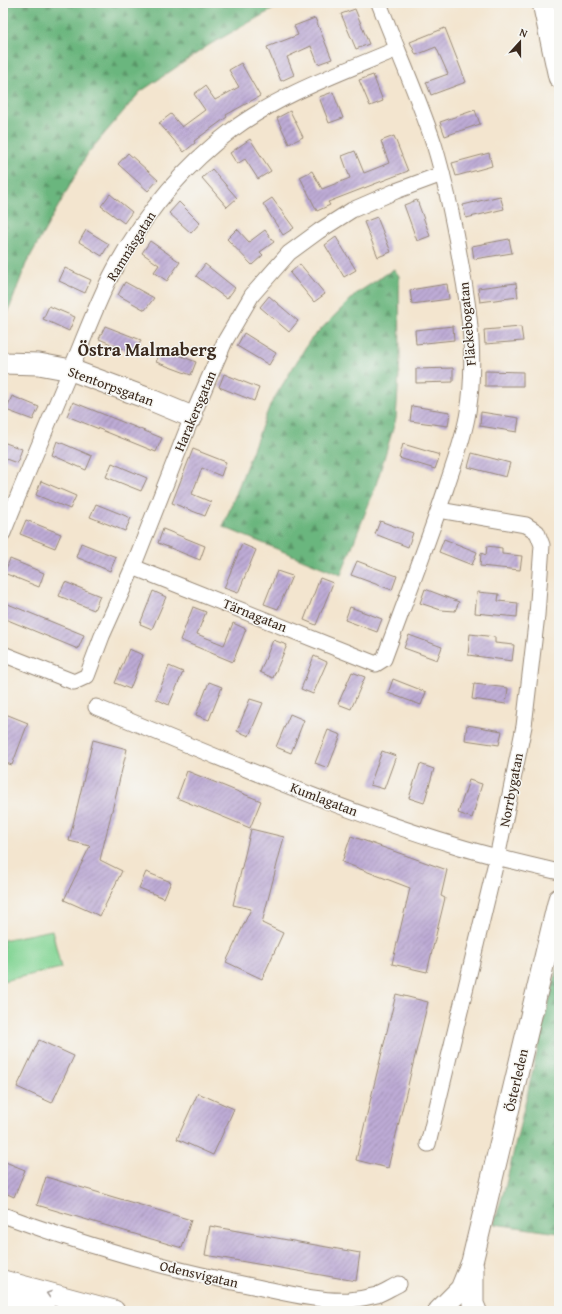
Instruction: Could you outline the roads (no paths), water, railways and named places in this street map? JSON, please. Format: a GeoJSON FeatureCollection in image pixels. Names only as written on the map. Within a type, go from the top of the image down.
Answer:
{"type":"FeatureCollection","features":[{"type":"Feature","properties":{"kind":"main road"},"geometry":{"type":"LineString","coordinates":[[543,3],[559,77]]}},
{"type":"Feature","properties":{"kind":"main road","name":"Stentorpsgatan"},"geometry":{"type":"LineString","coordinates":[[3,363],[39,364],[71,370],[144,397],[192,417]]}},
{"type":"Feature","properties":{"kind":"main road","name":"Österleden"},"geometry":{"type":"LineString","coordinates":[[438,1311],[461,1289],[472,1262],[559,898]]}},
{"type":"Feature","properties":{"kind":"main road","name":"Österleden"},"geometry":{"type":"LineString","coordinates":[[472,1262],[473,1304],[476,1311]]}},
{"type":"Feature","properties":{"kind":"main road"},"geometry":{"type":"LineString","coordinates":[[3,1281],[114,1311]]}},
{"type":"Feature","properties":{"kind":"main road"},"geometry":{"type":"LineString","coordinates":[[3,1299],[45,1311]]}},
{"type":"Feature","properties":{"kind":"street","name":"Fläckebogatan"},"geometry":{"type":"LineString","coordinates":[[376,664],[384,659],[439,510],[462,441],[468,412],[472,347],[466,292],[454,226],[434,144],[379,3]]}},
{"type":"Feature","properties":{"kind":"street","name":"Ramnäsgatan"},"geometry":{"type":"LineString","coordinates":[[3,533],[33,457],[94,313],[114,270],[140,226],[172,186],[201,156],[234,129],[269,107],[304,89],[397,49]]}},
{"type":"Feature","properties":{"kind":"street","name":"Harakersgatan"},"geometry":{"type":"LineString","coordinates":[[3,654],[74,682],[86,676],[133,567],[192,417],[225,341],[252,295],[289,253],[319,231],[352,210],[396,191],[442,174]]}},
{"type":"Feature","properties":{"kind":"street","name":"Norrbygatan"},"geometry":{"type":"LineString","coordinates":[[428,1144],[497,858],[524,726],[538,615],[542,545],[538,532],[526,525],[439,510]]}},
{"type":"Feature","properties":{"kind":"street","name":"Tärnagatan"},"geometry":{"type":"LineString","coordinates":[[133,567],[376,664]]}},
{"type":"Feature","properties":{"kind":"street","name":"Kumlagatan"},"geometry":{"type":"LineString","coordinates":[[96,707],[335,804],[453,845],[497,858],[559,872]]}},
{"type":"Feature","properties":{"kind":"street","name":"Odensvigatan"},"geometry":{"type":"LineString","coordinates":[[3,1214],[72,1239],[165,1266],[216,1279],[290,1293],[320,1298],[350,1300],[378,1295],[399,1284]]}},
{"type":"Feature","properties":{"kind":"district","name":"Östra Malmaberg"},"geometry":{"type":"Point","coordinates":[147,349]}}]}
